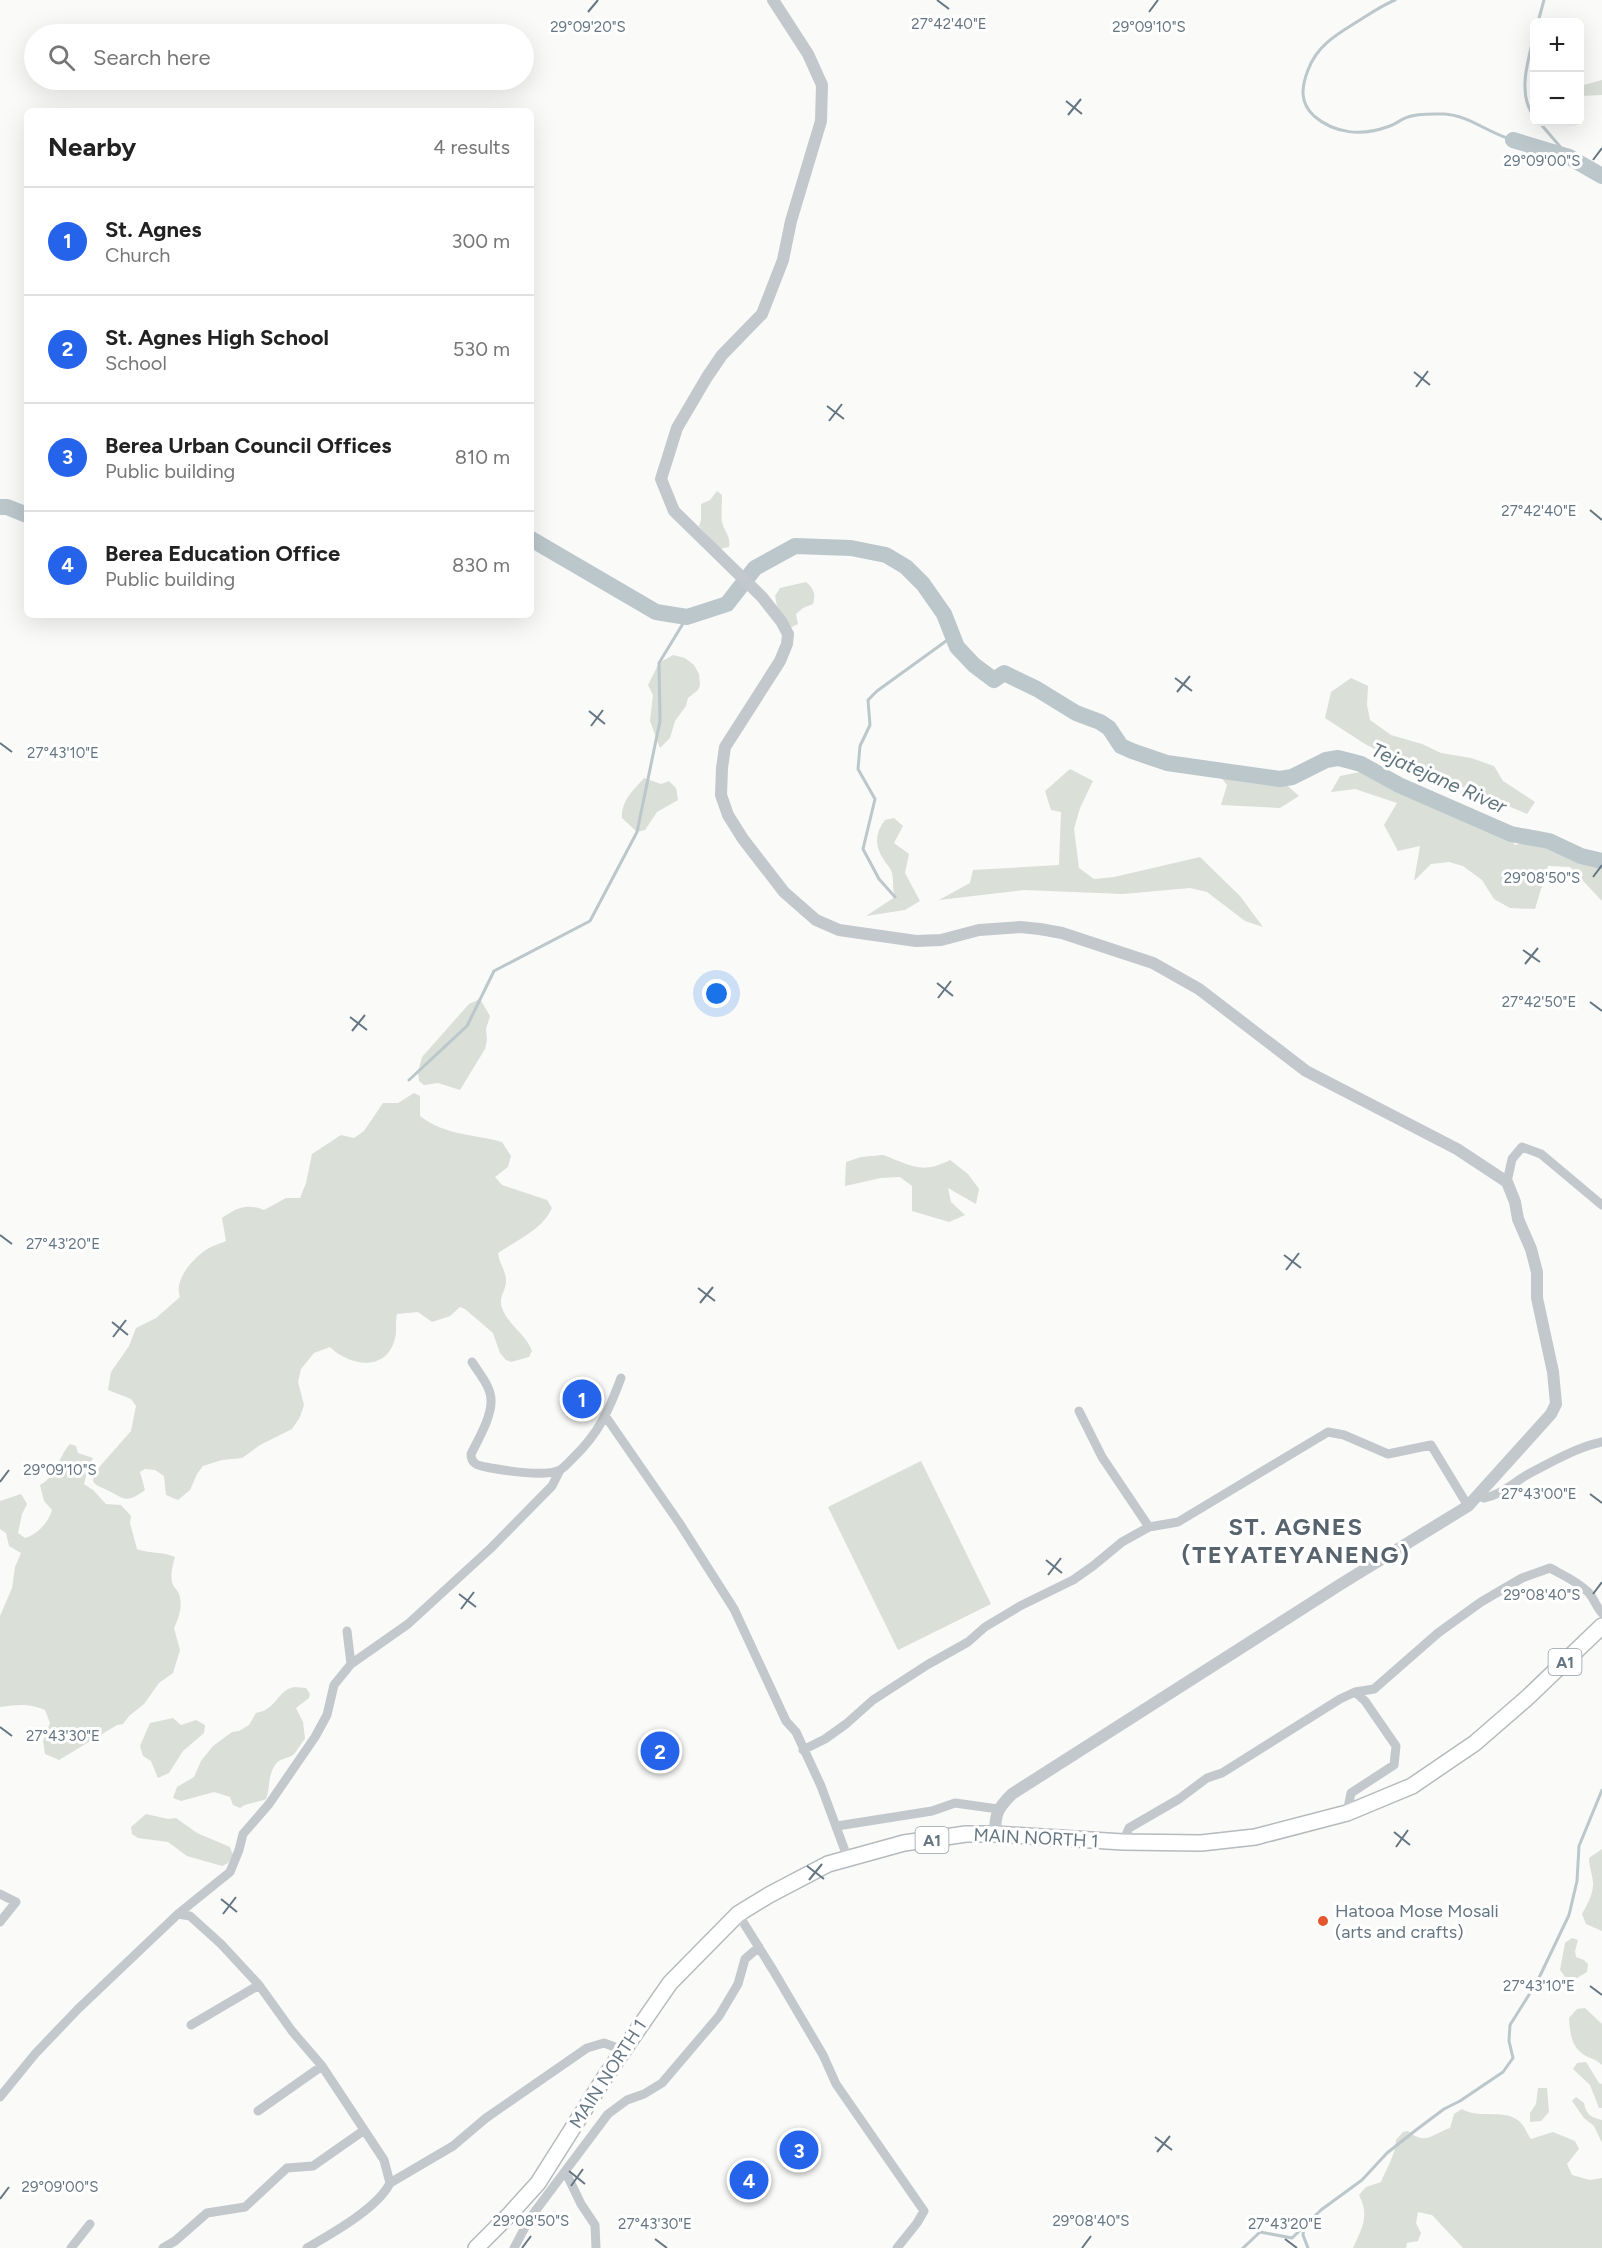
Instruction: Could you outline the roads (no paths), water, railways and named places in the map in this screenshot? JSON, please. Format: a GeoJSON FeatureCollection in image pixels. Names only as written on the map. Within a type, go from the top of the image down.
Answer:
{"type":"FeatureCollection","features":[{"type":"Feature","properties":{"kind":"main road","name":"MAIN NORTH 1"},"geometry":{"type":"LineString","coordinates":[[476,2248],[538,2183],[623,2050],[670,1983],[738,1914],[769,1895],[828,1864],[904,1843],[966,1834],[1124,1842],[1201,1843],[1255,1837],[1347,1813],[1412,1785],[1474,1743],[1528,1697],[1602,1626]]}},
{"type":"Feature","properties":{"kind":"street"},"geometry":{"type":"LineString","coordinates":[[773,0],[808,54],[822,85],[821,121],[794,211],[783,260],[762,314],[723,355],[707,377],[677,428],[661,479],[674,511],[720,559],[762,597],[788,634],[787,644],[780,661],[725,747],[721,795],[728,815],[743,839],[784,892],[816,920],[839,930],[894,939],[941,940],[979,930],[1020,927],[1040,929],[1062,933],[1153,963],[1199,989],[1306,1071],[1457,1149],[1507,1182]]}},
{"type":"Feature","properties":{"kind":"street"},"geometry":{"type":"LineString","coordinates":[[995,1834],[998,1809],[1012,1794],[1468,1506],[1479,1496],[1551,1414],[1556,1404],[1553,1372],[1537,1299],[1537,1272],[1507,1182],[1512,1159],[1522,1147],[1541,1154],[1602,1205]]}},
{"type":"Feature","properties":{"kind":"street"},"geometry":{"type":"LineString","coordinates":[[472,1362],[484,1380],[491,1400],[486,1423],[471,1454],[474,1463],[511,1472],[538,1473],[560,1470]]}},
{"type":"Feature","properties":{"kind":"street"},"geometry":{"type":"LineString","coordinates":[[0,2097],[35,2054],[71,2017],[178,1914],[230,1872],[243,1834],[269,1804],[315,1737],[327,1715],[334,1684],[351,1664],[387,1641],[408,1624],[491,1548],[552,1486],[560,1470],[587,1445],[606,1417],[621,1378]]}},
{"type":"Feature","properties":{"kind":"street"},"geometry":{"type":"LineString","coordinates":[[1078,1411],[1102,1456],[1149,1527]]}},
{"type":"Feature","properties":{"kind":"street"},"geometry":{"type":"LineString","coordinates":[[606,1417],[735,1609],[786,1721],[796,1732],[821,1786],[848,1859]]}},
{"type":"Feature","properties":{"kind":"street"},"geometry":{"type":"LineString","coordinates":[[803,1750],[825,1739],[854,1718],[873,1700],[968,1642],[985,1627],[1020,1606],[1073,1580],[1122,1542],[1149,1527],[1178,1522],[1328,1432],[1344,1435],[1388,1454],[1431,1445],[1468,1506]]}},
{"type":"Feature","properties":{"kind":"street"},"geometry":{"type":"LineString","coordinates":[[1479,1496],[1484,1498],[1495,1496],[1557,1459],[1585,1446],[1602,1442]]}},
{"type":"Feature","properties":{"kind":"street"},"geometry":{"type":"LineString","coordinates":[[1124,1842],[1129,1828],[1179,1799],[1207,1778],[1222,1773],[1305,1723],[1318,1711],[1355,1692],[1374,1689],[1438,1633],[1481,1602],[1522,1578],[1550,1568],[1573,1580],[1590,1594],[1596,1607],[1602,1613]]}},
{"type":"Feature","properties":{"kind":"street"},"geometry":{"type":"LineString","coordinates":[[347,1630],[351,1664]]}},
{"type":"Feature","properties":{"kind":"street"},"geometry":{"type":"LineString","coordinates":[[1347,1813],[1351,1793],[1394,1766],[1396,1746],[1365,1701],[1355,1692]]}},
{"type":"Feature","properties":{"kind":"street"},"geometry":{"type":"LineString","coordinates":[[837,1826],[932,1811],[955,1803],[998,1809]]}},
{"type":"Feature","properties":{"kind":"street"},"geometry":{"type":"LineString","coordinates":[[0,1894],[16,1902],[0,1922]]}},
{"type":"Feature","properties":{"kind":"street"},"geometry":{"type":"LineString","coordinates":[[178,1914],[190,1916],[222,1944],[259,1985],[292,2031],[322,2066],[384,2160],[390,2183]]}},
{"type":"Feature","properties":{"kind":"street"},"geometry":{"type":"LineString","coordinates":[[738,1914],[823,2055],[836,2084],[924,2211],[897,2248]]}},
{"type":"Feature","properties":{"kind":"street"},"geometry":{"type":"LineString","coordinates":[[514,2248],[530,2218],[561,2175],[566,2173],[608,2114],[627,2100],[662,2084],[719,2016],[738,1983],[745,1959],[759,1947]]}},
{"type":"Feature","properties":{"kind":"street"},"geometry":{"type":"LineString","coordinates":[[191,2025],[259,1985]]}},
{"type":"Feature","properties":{"kind":"street"},"geometry":{"type":"LineString","coordinates":[[307,2248],[358,2216],[386,2192],[390,2183],[453,2146],[486,2118],[587,2048],[604,2043],[623,2050]]}},
{"type":"Feature","properties":{"kind":"street"},"geometry":{"type":"LineString","coordinates":[[258,2111],[322,2066]]}},
{"type":"Feature","properties":{"kind":"street"},"geometry":{"type":"LineString","coordinates":[[163,2248],[175,2241],[207,2213],[245,2207],[287,2168],[313,2166],[363,2131]]}},
{"type":"Feature","properties":{"kind":"street"},"geometry":{"type":"LineString","coordinates":[[566,2173],[580,2204],[595,2225],[596,2248]]}},
{"type":"Feature","properties":{"kind":"street"},"geometry":{"type":"LineString","coordinates":[[71,2248],[90,2224]]}},
{"type":"Feature","properties":{"kind":"waterway"},"geometry":{"type":"LineString","coordinates":[[1395,0],[1338,34],[1318,53],[1308,70],[1303,89],[1304,100],[1309,111],[1331,127],[1349,132],[1378,130],[1416,115],[1453,115],[1513,140]]}},
{"type":"Feature","properties":{"kind":"waterway"},"geometry":{"type":"LineString","coordinates":[[1539,18],[1544,0]]}},
{"type":"Feature","properties":{"kind":"waterway"},"geometry":{"type":"LineString","coordinates":[[1530,53],[1525,77],[1526,98],[1530,110]]}},
{"type":"Feature","properties":{"kind":"waterway"},"geometry":{"type":"LineString","coordinates":[[1542,126],[1569,157]]}},
{"type":"Feature","properties":{"kind":"waterway"},"geometry":{"type":"LineString","coordinates":[[1513,140],[1569,157],[1602,176]]}},
{"type":"Feature","properties":{"kind":"waterway","name":"Tejatejane River"},"geometry":{"type":"LineString","coordinates":[[0,507],[7,507],[24,514]]}},
{"type":"Feature","properties":{"kind":"waterway","name":"Tejatejane River"},"geometry":{"type":"LineString","coordinates":[[534,541],[656,612],[687,617],[727,604],[755,568],[795,546],[851,548],[886,555],[906,567],[923,584],[944,614],[957,647],[974,665],[994,680],[1004,673],[1037,689],[1076,713],[1100,722],[1109,728],[1121,746],[1132,751],[1167,763],[1280,779],[1292,777],[1326,760],[1338,758],[1361,764],[1399,785],[1511,834],[1549,841],[1581,856],[1602,861]]}},
{"type":"Feature","properties":{"kind":"waterway"},"geometry":{"type":"LineString","coordinates":[[409,1080],[467,1026],[494,971],[590,921],[637,832],[660,721],[659,663],[687,617]]}},
{"type":"Feature","properties":{"kind":"waterway"},"geometry":{"type":"LineString","coordinates":[[895,897],[879,879],[863,849],[875,799],[858,769],[860,746],[870,725],[868,700],[953,636]]}},
{"type":"Feature","properties":{"kind":"waterway"},"geometry":{"type":"LineString","coordinates":[[1243,2248],[1260,2232],[1292,2238],[1321,2210],[1362,2180],[1387,2153],[1416,2130],[1444,2109],[1503,2072],[1513,2058],[1509,2041],[1510,2025],[1537,1982],[1569,1915],[1577,1881],[1579,1846],[1602,1790]]}},
{"type":"Feature","properties":{"kind":"waterway"},"geometry":{"type":"LineString","coordinates":[[1304,2227],[1303,2235],[1308,2248]]}},
{"type":"Feature","properties":{"kind":"place","name":"St. Agnes"},"geometry":{"type":"Point","coordinates":[582,1399]}},
{"type":"Feature","properties":{"kind":"place","name":"St. Agnes High School"},"geometry":{"type":"Point","coordinates":[660,1751]}},
{"type":"Feature","properties":{"kind":"place","name":"Hatooa Mose Mosali (arts and crafts)"},"geometry":{"type":"Point","coordinates":[1323,1921]}},
{"type":"Feature","properties":{"kind":"place","name":"Berea Urban Council Offices"},"geometry":{"type":"Point","coordinates":[799,2150]}},
{"type":"Feature","properties":{"kind":"place","name":"Berea Education Office"},"geometry":{"type":"Point","coordinates":[749,2180]}},
{"type":"Feature","properties":{"kind":"district","name":"ST. AGNES (TEYATEYANENG)"},"geometry":{"type":"Point","coordinates":[1296,1540]}}]}
